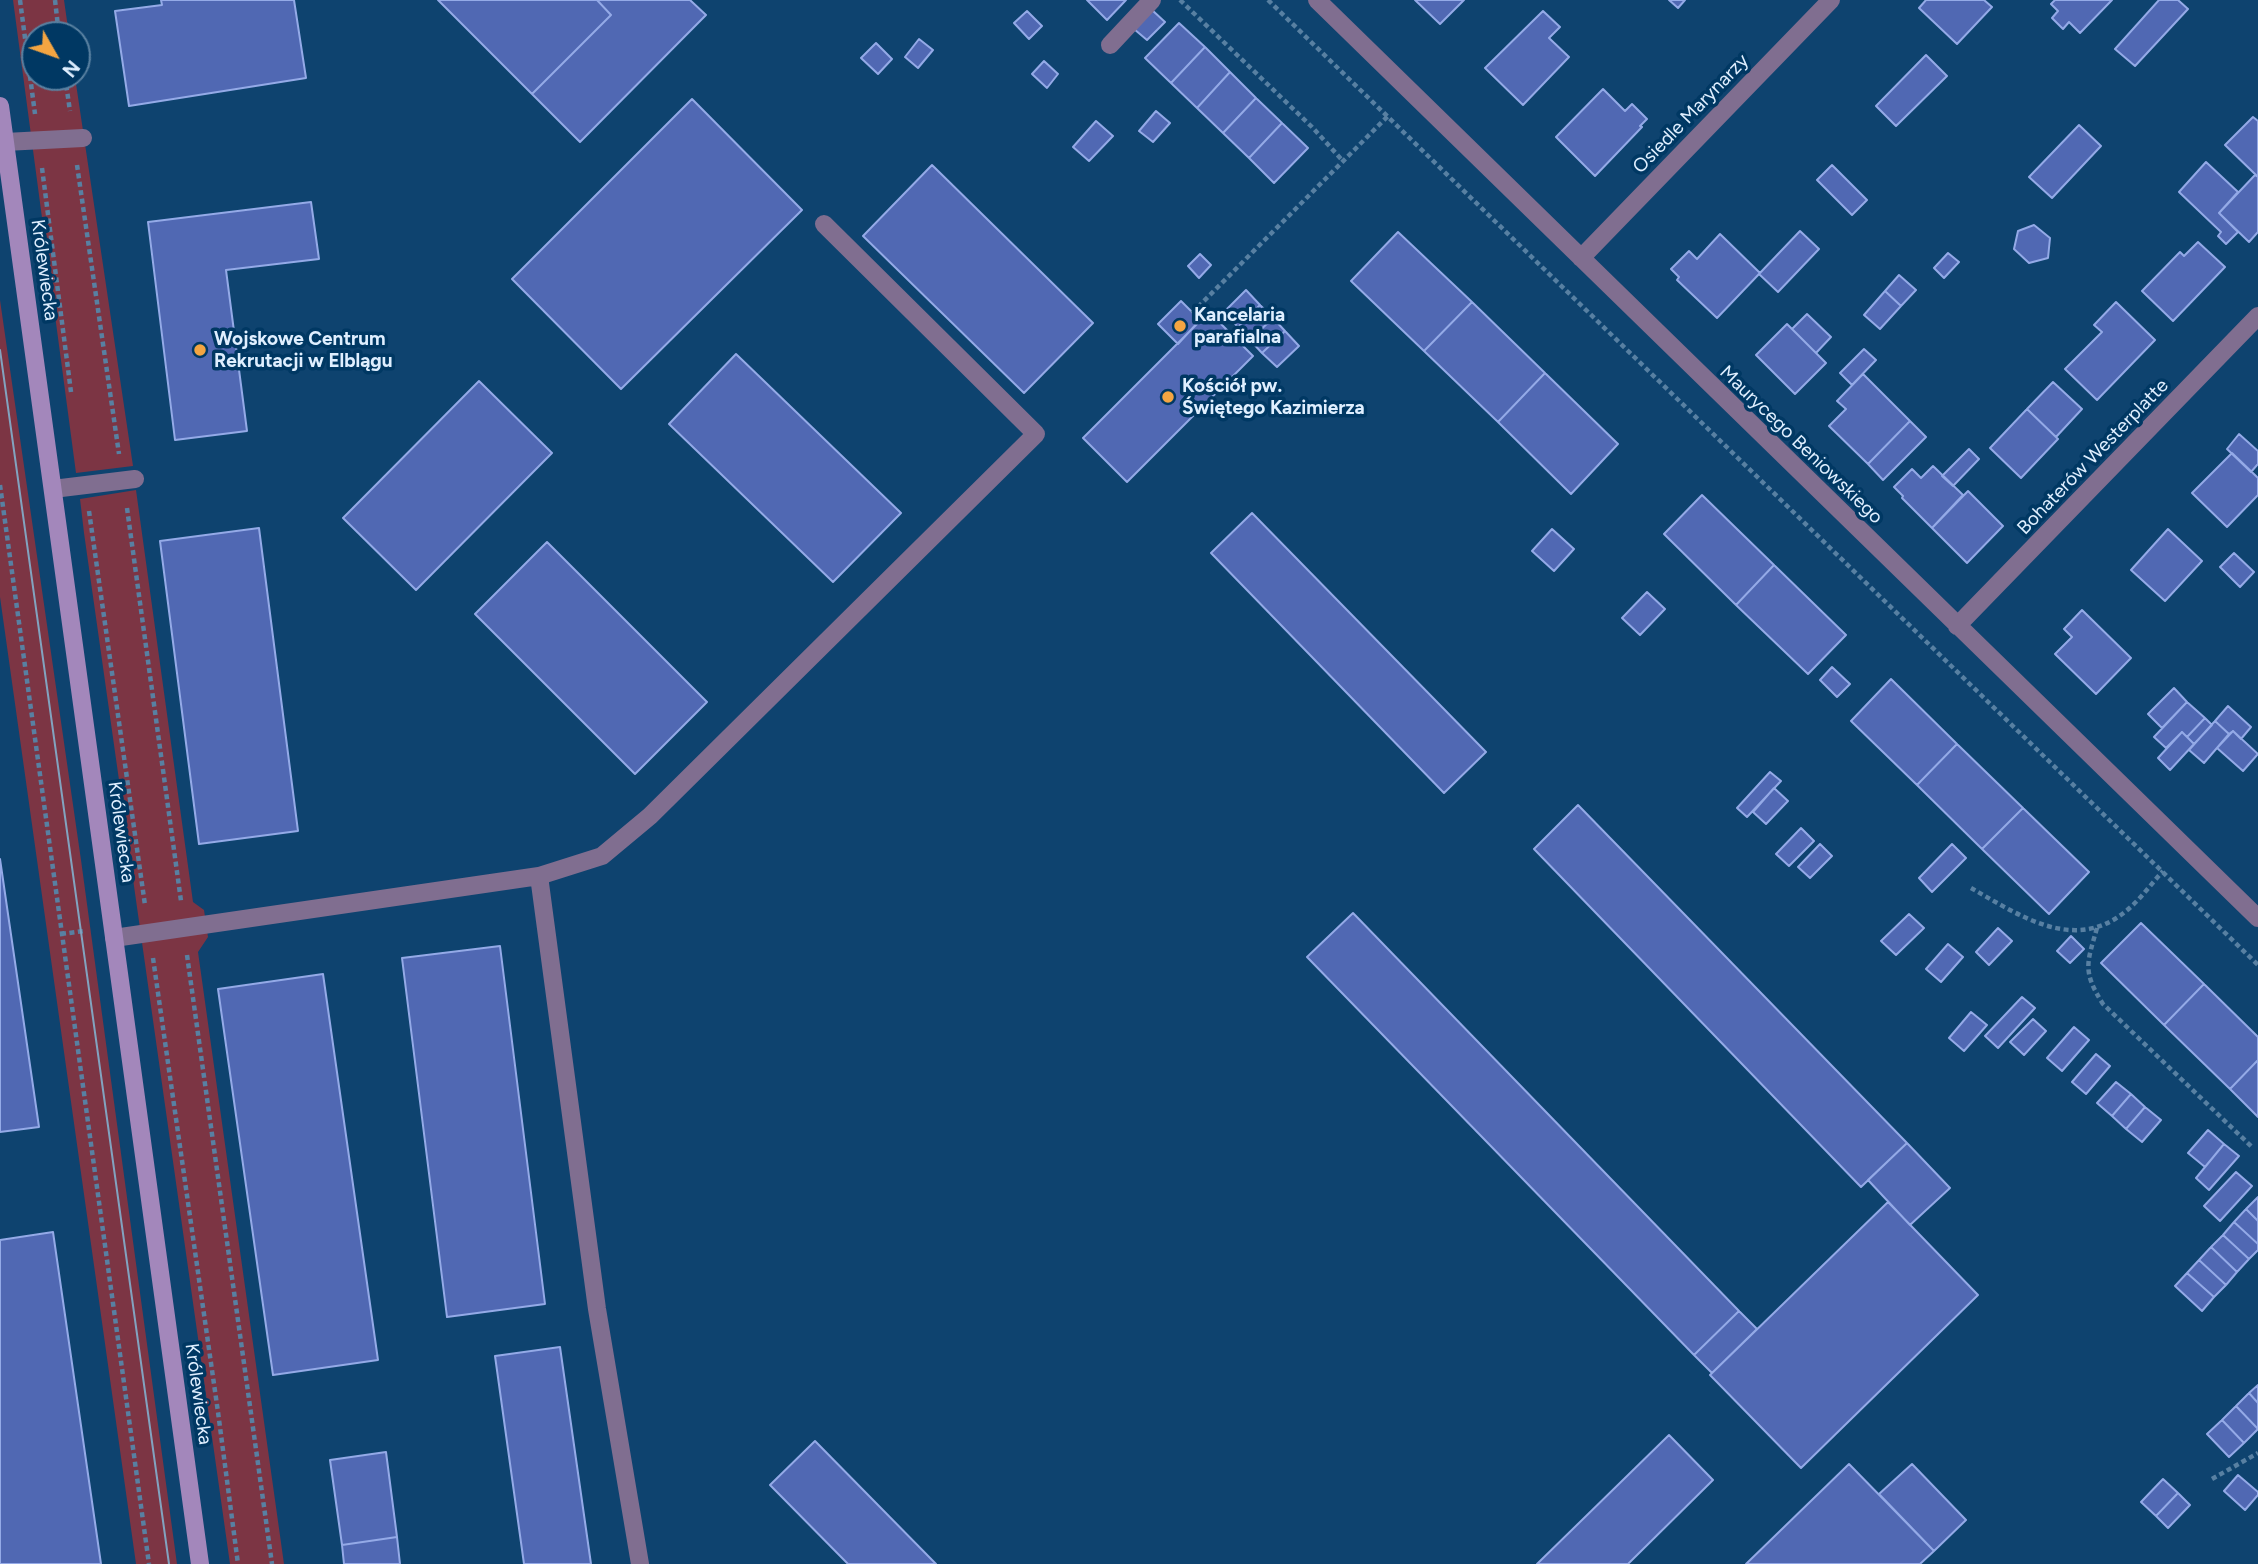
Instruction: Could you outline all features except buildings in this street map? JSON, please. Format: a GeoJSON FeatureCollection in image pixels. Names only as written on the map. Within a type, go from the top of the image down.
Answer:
{"type":"FeatureCollection","features":[{"type":"Feature","properties":{"kind":"main road","name":"Królewiecka"},"geometry":{"type":"LineString","coordinates":[[0,106],[200,1564]]}},
{"type":"Feature","properties":{"kind":"street"},"geometry":{"type":"LineString","coordinates":[[1110,45],[1152,0]]}},
{"type":"Feature","properties":{"kind":"street","name":"Maurycego Beniowskiego"},"geometry":{"type":"LineString","coordinates":[[1317,0],[2258,918]]}},
{"type":"Feature","properties":{"kind":"street","name":"Osiedle Marynarzy"},"geometry":{"type":"LineString","coordinates":[[1581,258],[1831,0]]}},
{"type":"Feature","properties":{"kind":"street"},"geometry":{"type":"LineString","coordinates":[[5,142],[78,138]]}},
{"type":"Feature","properties":{"kind":"street"},"geometry":{"type":"LineString","coordinates":[[114,938],[539,876],[602,856],[650,816],[1036,434],[824,224]]}},
{"type":"Feature","properties":{"kind":"street","name":"Bohaterów Westerplatte"},"geometry":{"type":"LineString","coordinates":[[1958,626],[2258,317]]}},
{"type":"Feature","properties":{"kind":"street"},"geometry":{"type":"LineString","coordinates":[[53,489],[129,479]]}},
{"type":"Feature","properties":{"kind":"street"},"geometry":{"type":"LineString","coordinates":[[539,876],[597,1309],[640,1564]]}},
{"type":"Feature","properties":{"kind":"path"},"geometry":{"type":"LineString","coordinates":[[20,0],[72,395]]}},
{"type":"Feature","properties":{"kind":"path"},"geometry":{"type":"LineString","coordinates":[[55,0],[57,21]]}},
{"type":"Feature","properties":{"kind":"path"},"geometry":{"type":"LineString","coordinates":[[1180,0],[1312,127],[1343,161]]}},
{"type":"Feature","properties":{"kind":"path"},"geometry":{"type":"LineString","coordinates":[[1268,0],[2258,965]]}},
{"type":"Feature","properties":{"kind":"path"},"geometry":{"type":"LineString","coordinates":[[68,91],[78,138],[129,479],[183,928],[272,1564]]}},
{"type":"Feature","properties":{"kind":"path"},"geometry":{"type":"LineString","coordinates":[[1192,313],[1388,116]]}},
{"type":"Feature","properties":{"kind":"path"},"geometry":{"type":"LineString","coordinates":[[0,485],[149,1564]]}},
{"type":"Feature","properties":{"kind":"path"},"geometry":{"type":"LineString","coordinates":[[85,485],[238,1564]]}},
{"type":"Feature","properties":{"kind":"path"},"geometry":{"type":"LineString","coordinates":[[1971,888],[2027,919],[2068,932],[2097,928],[2126,912],[2185,846]]}},
{"type":"Feature","properties":{"kind":"path"},"geometry":{"type":"LineString","coordinates":[[2097,928],[2087,970],[2090,985],[2103,1004],[2252,1147]]}},
{"type":"Feature","properties":{"kind":"path"},"geometry":{"type":"LineString","coordinates":[[2212,1479],[2258,1453]]}},
{"type":"Feature","properties":{"kind":"shaded area"},"geometry":{"type":"Polygon","coordinates":[[[13,0],[64,0],[67,21],[21,21],[21,60],[13,0]]]}},
{"type":"Feature","properties":{"kind":"shaded area"},"geometry":{"type":"Polygon","coordinates":[[[25,91],[77,91],[133,466],[76,473],[25,91]]]}},
{"type":"Feature","properties":{"kind":"shaded area"},"geometry":{"type":"Polygon","coordinates":[[[0,300],[81,860],[177,1564],[136,1564],[0,597],[0,300]]]}},
{"type":"Feature","properties":{"kind":"shaded area"},"geometry":{"type":"Polygon","coordinates":[[[136,490],[193,902],[204,910],[208,937],[198,952],[284,1564],[230,1564],[84,533],[80,499],[136,490]]]}},
{"type":"Feature","properties":{"kind":"tram line"},"geometry":{"type":"LineString","coordinates":[[0,350],[169,1564]]}},
{"type":"Feature","properties":{"kind":"place","name":"Kancelaria parafialna"},"geometry":{"type":"Point","coordinates":[1180,326]}},
{"type":"Feature","properties":{"kind":"place","name":"Wojskowe Centrum Rekrutacji w Elblągu"},"geometry":{"type":"Point","coordinates":[200,350]}},
{"type":"Feature","properties":{"kind":"place","name":"Kościół pw. Świętego Kazimierza"},"geometry":{"type":"Point","coordinates":[1168,397]}}]}
